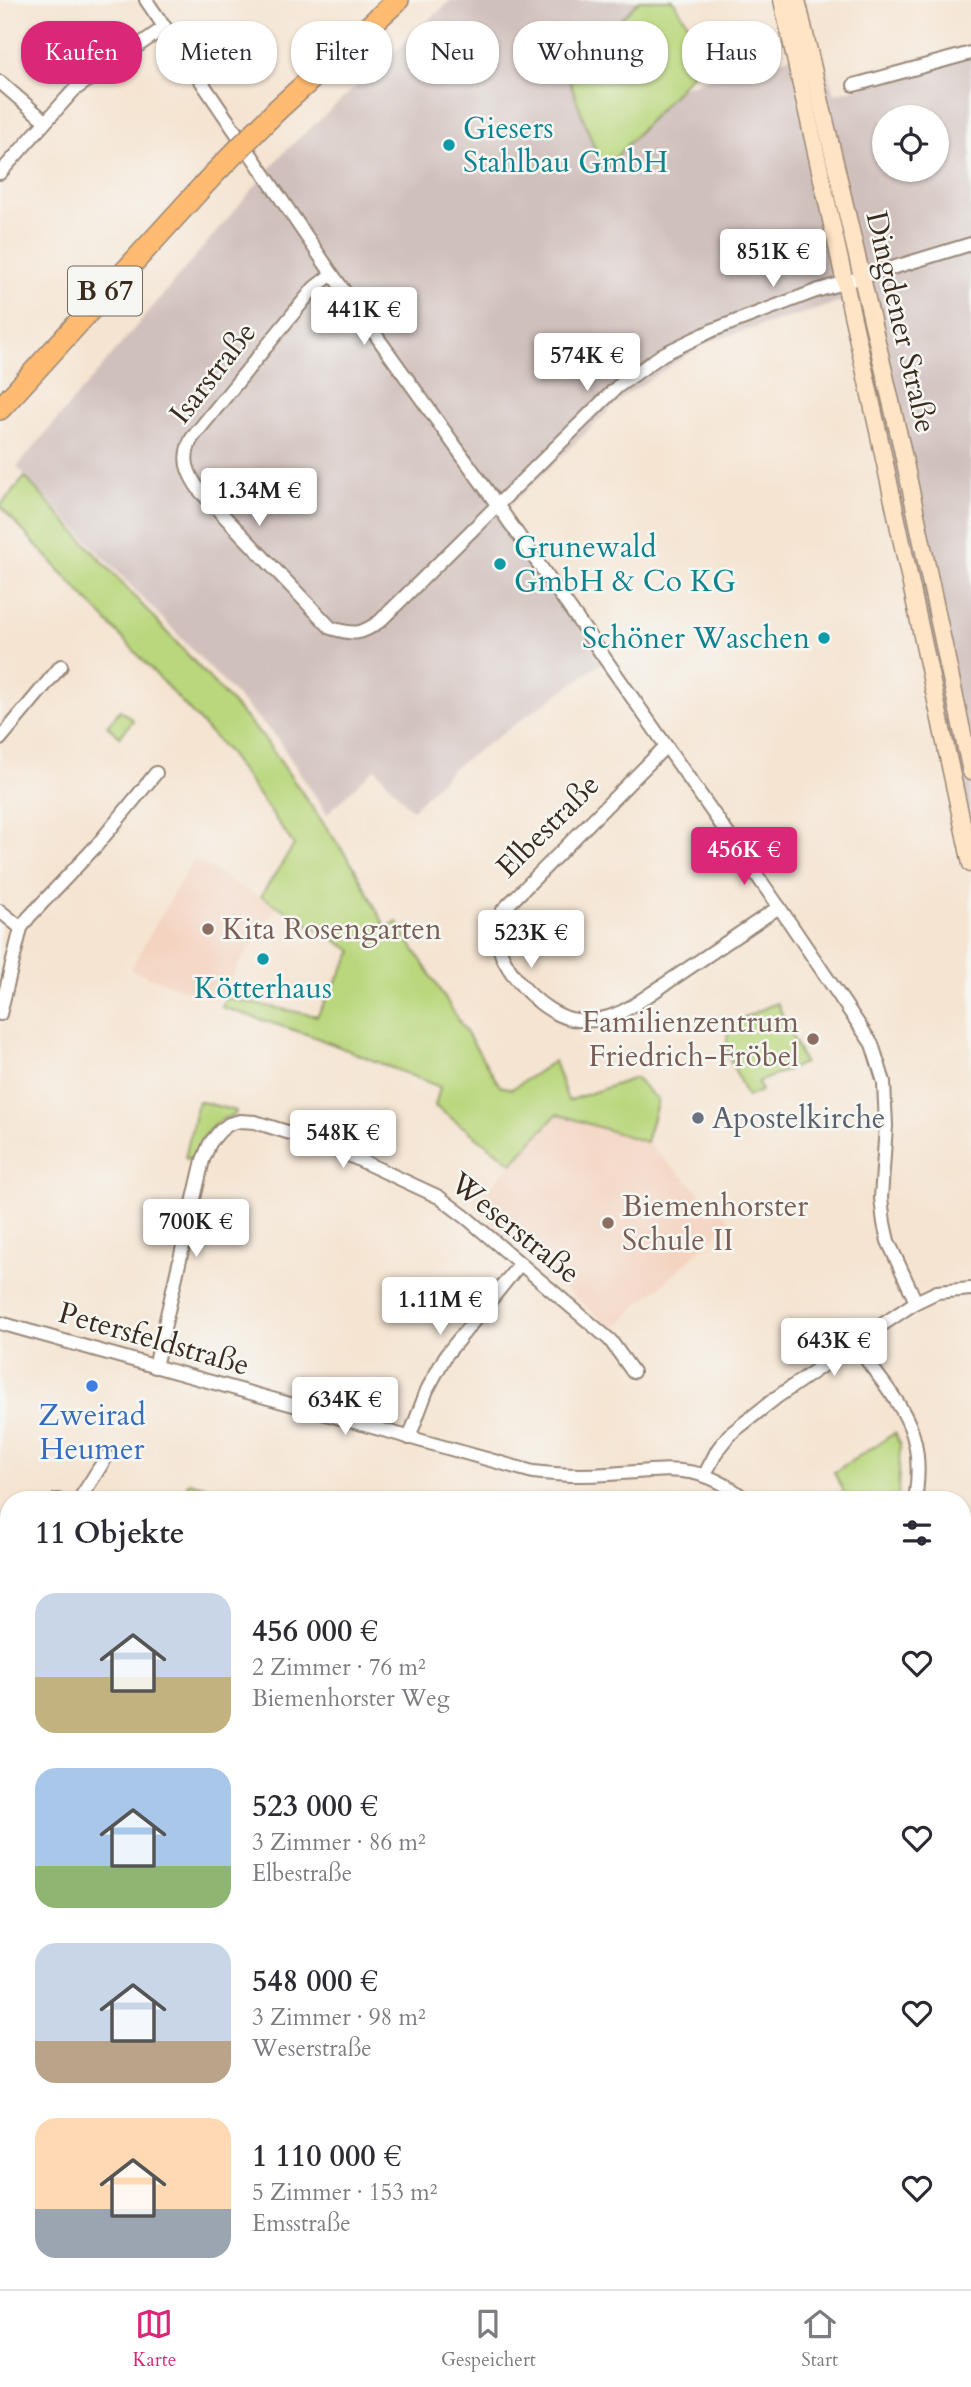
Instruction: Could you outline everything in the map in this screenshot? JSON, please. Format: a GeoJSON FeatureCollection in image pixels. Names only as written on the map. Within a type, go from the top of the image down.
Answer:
{"type":"FeatureCollection","features":[{"type":"Feature","properties":{"kind":"highway","name":"B 67"},"geometry":{"type":"LineString","coordinates":[[0,392],[209,170],[381,0]]}},
{"type":"Feature","properties":{"kind":"highway","name":"B 67"},"geometry":{"type":"LineString","coordinates":[[273,106],[398,0]]}},
{"type":"Feature","properties":{"kind":"highway","name":"B 67"},"geometry":{"type":"LineString","coordinates":[[0,409],[209,170]]}},
{"type":"Feature","properties":{"kind":"main road","name":"Dingdener Straße"},"geometry":{"type":"LineString","coordinates":[[782,0],[971,864]]}},
{"type":"Feature","properties":{"kind":"main road","name":"Dingdener Straße"},"geometry":{"type":"LineString","coordinates":[[797,0],[863,276],[971,772]]}},
{"type":"Feature","properties":{"kind":"main road","name":"Dingdener Straße"},"geometry":{"type":"LineString","coordinates":[[878,430],[888,456],[903,524],[908,532],[920,534]]}},
{"type":"Feature","properties":{"kind":"street"},"geometry":{"type":"LineString","coordinates":[[146,0],[161,21]]}},
{"type":"Feature","properties":{"kind":"street"},"geometry":{"type":"LineString","coordinates":[[0,173],[74,90],[156,33]]}},
{"type":"Feature","properties":{"kind":"street"},"geometry":{"type":"LineString","coordinates":[[853,85],[971,53]]}},
{"type":"Feature","properties":{"kind":"street"},"geometry":{"type":"LineString","coordinates":[[0,82],[45,121]]}},
{"type":"Feature","properties":{"kind":"street"},"geometry":{"type":"LineString","coordinates":[[204,84],[332,274],[497,505],[862,1028],[878,1060],[884,1082],[886,1126],[881,1198],[884,1223],[888,1241],[916,1302]]}},
{"type":"Feature","properties":{"kind":"street","name":"Isarstraße"},"geometry":{"type":"LineString","coordinates":[[332,274],[314,288],[192,438],[186,449],[185,464],[200,491],[331,628],[347,633],[365,632],[380,621],[617,387],[663,354],[713,330],[845,281],[971,244]]}},
{"type":"Feature","properties":{"kind":"street"},"geometry":{"type":"LineString","coordinates":[[0,739],[61,666]]}},
{"type":"Feature","properties":{"kind":"street","name":"Elbestraße"},"geometry":{"type":"LineString","coordinates":[[666,746],[503,910],[499,921],[498,942],[512,972],[538,1002],[550,1010],[573,1019],[601,1020],[624,1012],[779,907]]}},
{"type":"Feature","properties":{"kind":"street"},"geometry":{"type":"LineString","coordinates":[[0,1014],[21,928],[104,837],[156,773]]}},
{"type":"Feature","properties":{"kind":"street"},"geometry":{"type":"LineString","coordinates":[[0,911],[21,928]]}},
{"type":"Feature","properties":{"kind":"street","name":"Weserstraße"},"geometry":{"type":"LineString","coordinates":[[155,1367],[203,1160],[210,1143],[220,1131],[240,1121],[255,1122],[303,1137],[439,1197],[610,1340],[633,1372]]}},
{"type":"Feature","properties":{"kind":"street"},"geometry":{"type":"LineString","coordinates":[[409,1438],[426,1390],[446,1355],[520,1264]]}},
{"type":"Feature","properties":{"kind":"street"},"geometry":{"type":"LineString","coordinates":[[704,1476],[718,1449],[729,1435],[777,1397],[916,1302],[937,1292],[971,1289]]}},
{"type":"Feature","properties":{"kind":"street","name":"Petersfeldstraße"},"geometry":{"type":"LineString","coordinates":[[0,1323],[533,1472],[574,1476],[678,1469],[704,1476],[735,1491]]}},
{"type":"Feature","properties":{"kind":"street"},"geometry":{"type":"LineString","coordinates":[[855,1343],[898,1402],[915,1437],[919,1467],[916,1491]]}},
{"type":"Feature","properties":{"kind":"street"},"geometry":{"type":"LineString","coordinates":[[85,1491],[107,1457]]}},
{"type":"Feature","properties":{"kind":"shaded area"},"geometry":{"type":"Polygon","coordinates":[[[451,0],[640,0],[619,21],[513,21],[513,84],[571,84],[603,170],[678,89],[692,84],[781,84],[781,60],[820,47],[834,94],[971,57],[971,849],[852,299],[707,342],[623,397],[502,513],[603,662],[452,769],[412,810],[375,768],[327,814],[277,738],[17,467],[283,153],[359,84],[392,84],[392,54],[406,41],[406,84],[499,84],[499,21],[428,21],[451,0]]]}},
{"type":"Feature","properties":{"kind":"shaded area","name":"Kita Rosengarten"},"geometry":{"type":"Polygon","coordinates":[[[193,859],[277,908],[240,962],[222,997],[216,996],[215,1000],[130,970],[193,859]]]}},
{"type":"Feature","properties":{"kind":"shaded area","name":"Biemenhorster Schule II"},"geometry":{"type":"Polygon","coordinates":[[[558,1115],[646,1142],[730,1220],[613,1330],[494,1227],[475,1203],[558,1115]]]}},
{"type":"Feature","properties":{"kind":"green space"},"geometry":{"type":"Polygon","coordinates":[[[640,0],[673,0],[686,21],[682,21],[683,84],[603,171],[571,84],[668,84],[668,21],[619,21],[640,0]]]}},
{"type":"Feature","properties":{"kind":"green space"},"geometry":{"type":"Polygon","coordinates":[[[25,477],[263,737],[354,867],[386,928],[397,922],[500,1086],[512,1089],[554,1061],[568,1101],[635,1078],[658,1100],[646,1142],[557,1114],[512,1163],[435,1106],[440,1087],[312,1036],[222,1007],[225,998],[317,1016],[353,951],[261,896],[294,845],[227,751],[0,506],[25,477]]]}},
{"type":"Feature","properties":{"kind":"green space"},"geometry":{"type":"Polygon","coordinates":[[[120,710],[133,720],[120,737],[107,726],[120,710]]]}},
{"type":"Feature","properties":{"kind":"green space"},"geometry":{"type":"Polygon","coordinates":[[[777,1003],[804,1063],[758,1082],[761,1091],[747,1097],[731,1061],[727,1038],[731,1029],[741,1020],[777,1003]]]}},
{"type":"Feature","properties":{"kind":"green space"},"geometry":{"type":"Polygon","coordinates":[[[198,1101],[236,1111],[235,1115],[213,1126],[200,1145],[194,1161],[185,1158],[198,1101]]]}},
{"type":"Feature","properties":{"kind":"green space"},"geometry":{"type":"Polygon","coordinates":[[[895,1433],[900,1444],[898,1491],[843,1491],[834,1472],[895,1433]]]}},
{"type":"Feature","properties":{"kind":"green space"},"geometry":{"type":"Polygon","coordinates":[[[189,1482],[222,1491],[184,1491],[189,1482]]]}},
{"type":"Feature","properties":{"kind":"place","name":"Giesers Stahlbau GmbH"},"geometry":{"type":"Point","coordinates":[449,145]}},
{"type":"Feature","properties":{"kind":"place","name":"Grunewald GmbH & Co KG"},"geometry":{"type":"Point","coordinates":[500,564]}},
{"type":"Feature","properties":{"kind":"place","name":"Schöner Waschen"},"geometry":{"type":"Point","coordinates":[824,638]}},
{"type":"Feature","properties":{"kind":"place","name":"Kita Rosengarten"},"geometry":{"type":"Point","coordinates":[208,929]}},
{"type":"Feature","properties":{"kind":"place","name":"Kötterhaus"},"geometry":{"type":"Point","coordinates":[263,959]}},
{"type":"Feature","properties":{"kind":"place","name":"Familienzentrum Friedrich-Fröbel"},"geometry":{"type":"Point","coordinates":[813,1039]}},
{"type":"Feature","properties":{"kind":"place","name":"Apostelkirche"},"geometry":{"type":"Point","coordinates":[698,1118]}},
{"type":"Feature","properties":{"kind":"place","name":"Biemenhorster Schule II"},"geometry":{"type":"Point","coordinates":[608,1223]}},
{"type":"Feature","properties":{"kind":"place","name":"Zweirad Heumer"},"geometry":{"type":"Point","coordinates":[92,1386]}}]}
